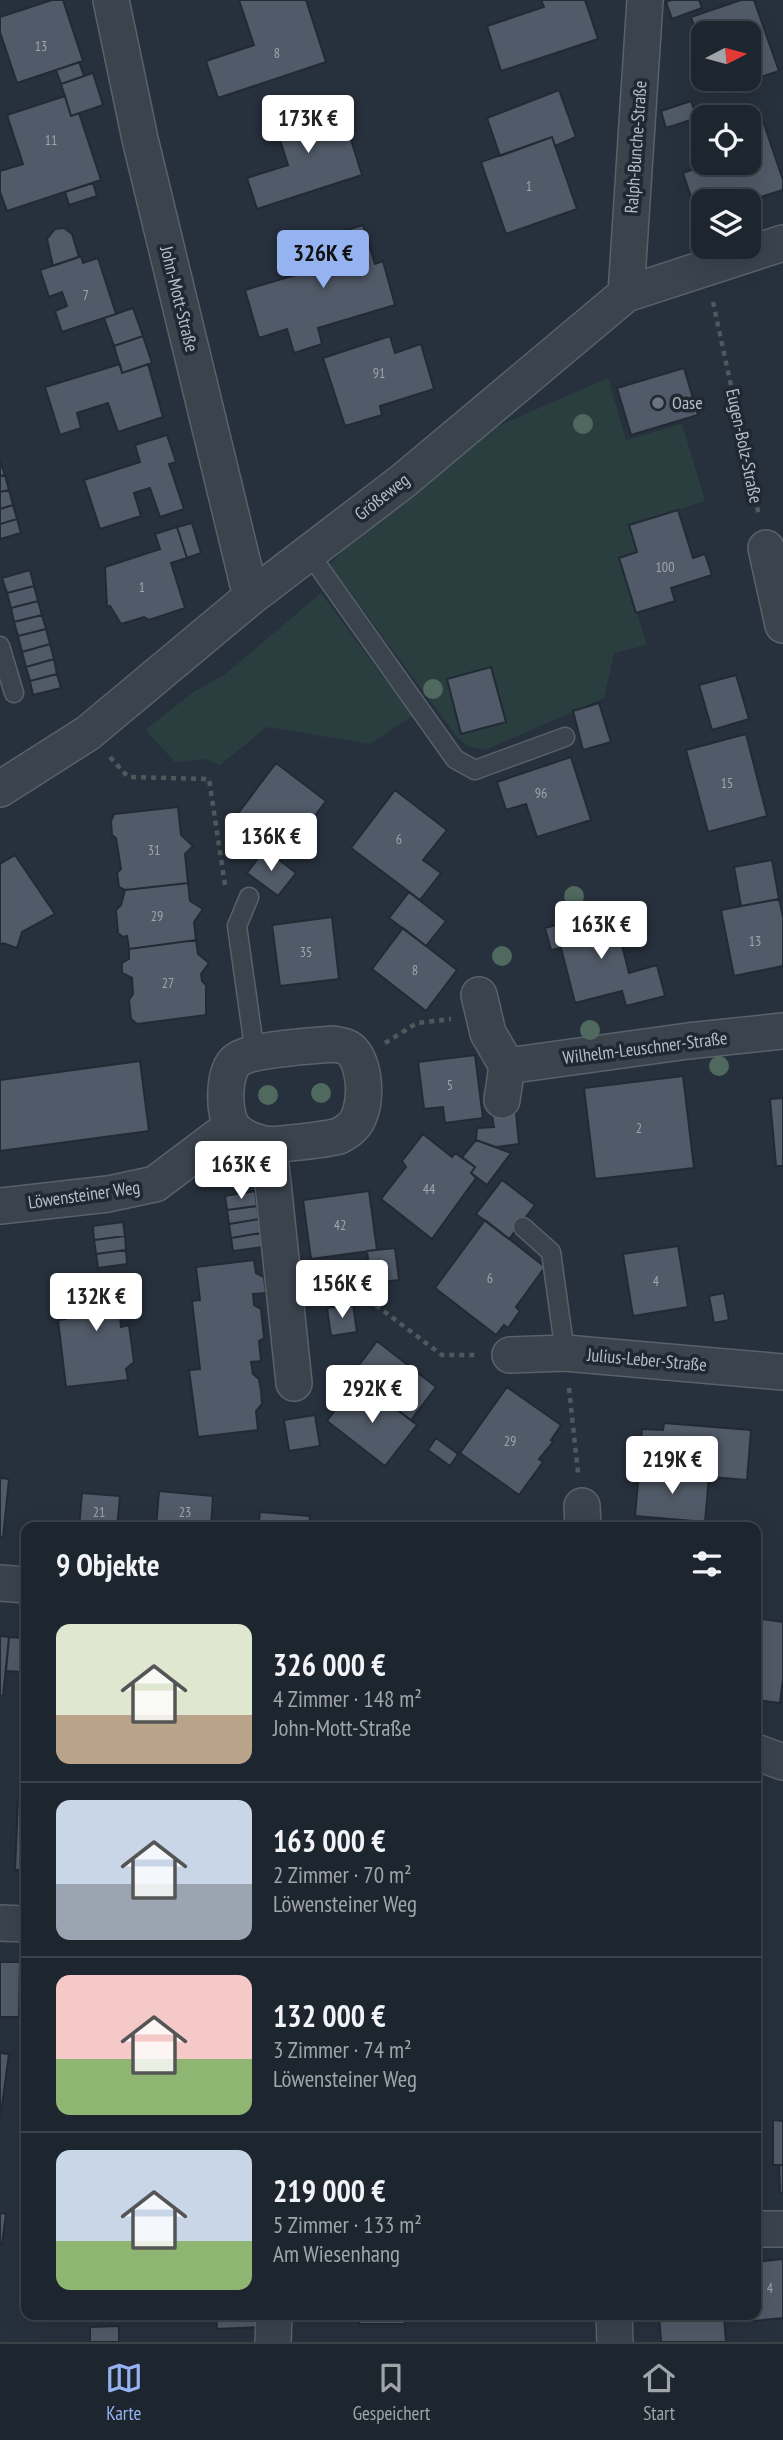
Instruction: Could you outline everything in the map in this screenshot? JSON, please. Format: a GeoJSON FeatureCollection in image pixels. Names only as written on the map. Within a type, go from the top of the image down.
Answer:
{"type":"FeatureCollection","features":[{"type":"Feature","properties":{"kind":"street","name":"John-Mott-Straße"},"geometry":{"type":"LineString","coordinates":[[111,0],[140,139],[251,597]]}},
{"type":"Feature","properties":{"kind":"street","name":"Ralph-Bunche-Straße"},"geometry":{"type":"LineString","coordinates":[[626,295],[645,0]]}},
{"type":"Feature","properties":{"kind":"street","name":"Größeweg"},"geometry":{"type":"LineString","coordinates":[[0,789],[88,733],[251,597],[403,481],[626,295],[783,243]]}},
{"type":"Feature","properties":{"kind":"street"},"geometry":{"type":"LineString","coordinates":[[766,548],[783,625]]}},
{"type":"Feature","properties":{"kind":"street"},"geometry":{"type":"LineString","coordinates":[[479,995],[488,1033],[507,1066],[502,1100]]}},
{"type":"Feature","properties":{"kind":"street","name":"Wilhelm-Leuschner-Straße"},"geometry":{"type":"LineString","coordinates":[[507,1066],[783,1031]]}},
{"type":"Feature","properties":{"kind":"street"},"geometry":{"type":"LineString","coordinates":[[332,1044],[344,1046],[352,1051],[358,1060],[364,1086],[364,1103],[353,1127],[339,1136],[269,1145],[248,1140],[232,1126],[226,1106],[228,1070],[332,1044]]}},
{"type":"Feature","properties":{"kind":"street","name":"Löwensteiner Weg"},"geometry":{"type":"LineString","coordinates":[[0,1206],[108,1194],[155,1184],[156,1174],[195,1144],[232,1126]]}},
{"type":"Feature","properties":{"kind":"street"},"geometry":{"type":"LineString","coordinates":[[269,1145],[294,1383]]}},
{"type":"Feature","properties":{"kind":"street","name":"Julius-Leber-Straße"},"geometry":{"type":"LineString","coordinates":[[510,1355],[565,1353],[783,1372]]}},
{"type":"Feature","properties":{"kind":"street"},"geometry":{"type":"LineString","coordinates":[[0,1583],[21,1585]]}},
{"type":"Feature","properties":{"kind":"street"},"geometry":{"type":"LineString","coordinates":[[761,1754],[783,1762]]}},
{"type":"Feature","properties":{"kind":"street"},"geometry":{"type":"LineString","coordinates":[[0,1923],[21,1924]]}},
{"type":"Feature","properties":{"kind":"street"},"geometry":{"type":"LineString","coordinates":[[761,2229],[783,2229]]}},
{"type":"Feature","properties":{"kind":"street"},"geometry":{"type":"LineString","coordinates":[[273,2342],[274,2320]]}},
{"type":"Feature","properties":{"kind":"street"},"geometry":{"type":"LineString","coordinates":[[614,2320],[615,2342]]}},
{"type":"Feature","properties":{"kind":"lane"},"geometry":{"type":"LineString","coordinates":[[309,553],[456,759],[475,770],[565,737]]}},
{"type":"Feature","properties":{"kind":"lane"},"geometry":{"type":"LineString","coordinates":[[0,646],[14,693]]}},
{"type":"Feature","properties":{"kind":"lane"},"geometry":{"type":"LineString","coordinates":[[228,1070],[237,926],[248,897]]}},
{"type":"Feature","properties":{"kind":"lane"},"geometry":{"type":"LineString","coordinates":[[523,1227],[551,1252],[565,1353]]}},
{"type":"Feature","properties":{"kind":"path","name":"Eugen-Bolz-Straße"},"geometry":{"type":"LineString","coordinates":[[707,267],[766,548]]}},
{"type":"Feature","properties":{"kind":"path"},"geometry":{"type":"LineString","coordinates":[[88,733],[128,777],[209,779],[225,883],[237,926]]}},
{"type":"Feature","properties":{"kind":"path"},"geometry":{"type":"LineString","coordinates":[[384,1044],[417,1023],[459,1018],[488,1033]]}},
{"type":"Feature","properties":{"kind":"path"},"geometry":{"type":"LineString","coordinates":[[285,1304],[360,1294],[442,1355],[510,1355]]}},
{"type":"Feature","properties":{"kind":"path"},"geometry":{"type":"LineString","coordinates":[[565,1353],[582,1517]]}},
{"type":"Feature","properties":{"kind":"green space"},"geometry":{"type":"Polygon","coordinates":[[[608,378],[626,440],[682,424],[705,501],[629,525],[637,552],[619,558],[647,645],[614,653],[604,698],[485,750],[467,746],[457,737],[330,565],[359,532],[471,438],[608,378]]]}},
{"type":"Feature","properties":{"kind":"green space"},"geometry":{"type":"Polygon","coordinates":[[[321,593],[412,716],[370,744],[267,727],[220,765],[205,759],[175,762],[145,730],[195,691],[224,675],[321,593]]]}},
{"type":"Feature","properties":{"kind":"building"},"geometry":{"type":"Polygon","coordinates":[[[52,0],[63,0],[83,61],[17,83],[0,32],[0,17],[52,0]]]}},
{"type":"Feature","properties":{"kind":"building"},"geometry":{"type":"Polygon","coordinates":[[[239,0],[306,0],[326,62],[218,98],[206,61],[254,45],[239,0]]]}},
{"type":"Feature","properties":{"kind":"building"},"geometry":{"type":"Polygon","coordinates":[[[541,0],[585,0],[598,39],[501,71],[487,26],[544,7],[541,0]]]}},
{"type":"Feature","properties":{"kind":"building"},"geometry":{"type":"Polygon","coordinates":[[[699,0],[702,8],[672,19],[666,2],[699,0]]]}},
{"type":"Feature","properties":{"kind":"building"},"geometry":{"type":"Polygon","coordinates":[[[741,0],[754,0],[779,71],[761,77],[761,21],[692,21],[691,17],[741,0]]]}},
{"type":"Feature","properties":{"kind":"building"},"geometry":{"type":"Polygon","coordinates":[[[79,62],[84,76],[61,84],[56,70],[79,62]]]}},
{"type":"Feature","properties":{"kind":"building"},"geometry":{"type":"Polygon","coordinates":[[[93,73],[103,105],[71,116],[61,84],[93,73]]]}},
{"type":"Feature","properties":{"kind":"building"},"geometry":{"type":"Polygon","coordinates":[[[559,90],[576,137],[555,146],[552,137],[500,156],[487,118],[559,90]]]}},
{"type":"Feature","properties":{"kind":"building"},"geometry":{"type":"Polygon","coordinates":[[[65,96],[71,116],[79,113],[101,180],[7,211],[0,192],[0,171],[23,164],[7,115],[65,96]]]}},
{"type":"Feature","properties":{"kind":"building"},"geometry":{"type":"Polygon","coordinates":[[[338,98],[362,175],[257,209],[247,178],[288,165],[273,118],[338,98]]]}},
{"type":"Feature","properties":{"kind":"building"},"geometry":{"type":"Polygon","coordinates":[[[691,101],[692,105],[691,120],[666,128],[661,111],[691,101]]]}},
{"type":"Feature","properties":{"kind":"building"},"geometry":{"type":"Polygon","coordinates":[[[763,121],[783,180],[783,190],[761,197],[761,189],[691,189],[691,197],[683,173],[691,170],[691,175],[761,175],[763,121]]]}},
{"type":"Feature","properties":{"kind":"building"},"geometry":{"type":"Polygon","coordinates":[[[552,137],[577,209],[506,234],[481,162],[552,137]]]}},
{"type":"Feature","properties":{"kind":"building"},"geometry":{"type":"Polygon","coordinates":[[[93,183],[97,196],[69,205],[65,192],[93,183]]]}},
{"type":"Feature","properties":{"kind":"building"},"geometry":{"type":"Polygon","coordinates":[[[363,225],[375,264],[383,261],[395,305],[318,328],[322,344],[294,353],[287,329],[259,338],[245,290],[309,271],[301,244],[363,225]]]}},
{"type":"Feature","properties":{"kind":"building"},"geometry":{"type":"Polygon","coordinates":[[[64,228],[72,234],[79,257],[53,266],[47,239],[55,229],[64,228]]]}},
{"type":"Feature","properties":{"kind":"building"},"geometry":{"type":"Polygon","coordinates":[[[81,256],[83,263],[98,258],[116,314],[62,332],[55,311],[67,306],[62,292],[49,297],[40,270],[81,256]]]}},
{"type":"Feature","properties":{"kind":"building"},"geometry":{"type":"Polygon","coordinates":[[[133,308],[143,336],[114,346],[104,318],[133,308]]]}},
{"type":"Feature","properties":{"kind":"building"},"geometry":{"type":"Polygon","coordinates":[[[143,336],[152,363],[122,373],[114,346],[143,336]]]}},
{"type":"Feature","properties":{"kind":"building"},"geometry":{"type":"Polygon","coordinates":[[[390,336],[395,353],[421,344],[434,389],[380,406],[382,415],[345,426],[323,358],[390,336]]]}},
{"type":"Feature","properties":{"kind":"building"},"geometry":{"type":"Polygon","coordinates":[[[120,364],[122,373],[148,364],[163,417],[118,432],[108,403],[77,413],[81,428],[60,435],[45,387],[120,364]]]}},
{"type":"Feature","properties":{"kind":"building"},"geometry":{"type":"Polygon","coordinates":[[[684,368],[698,415],[631,435],[617,388],[684,368]]]}},
{"type":"Feature","properties":{"kind":"building"},"geometry":{"type":"Polygon","coordinates":[[[167,435],[176,462],[169,464],[184,509],[160,517],[150,488],[134,493],[141,516],[100,529],[84,480],[140,462],[135,445],[167,435]]]}},
{"type":"Feature","properties":{"kind":"building"},"geometry":{"type":"Polygon","coordinates":[[[0,461],[5,475],[0,476],[0,461]]]}},
{"type":"Feature","properties":{"kind":"building"},"geometry":{"type":"Polygon","coordinates":[[[5,475],[9,490],[0,492],[0,476],[5,475]]]}},
{"type":"Feature","properties":{"kind":"building"},"geometry":{"type":"Polygon","coordinates":[[[9,490],[13,505],[0,509],[0,492],[9,490]]]}},
{"type":"Feature","properties":{"kind":"building"},"geometry":{"type":"Polygon","coordinates":[[[13,505],[17,519],[0,524],[0,509],[13,505]]]}},
{"type":"Feature","properties":{"kind":"building"},"geometry":{"type":"Polygon","coordinates":[[[678,510],[693,558],[705,554],[712,575],[671,588],[675,601],[636,613],[619,558],[637,552],[629,525],[678,510]]]}},
{"type":"Feature","properties":{"kind":"building"},"geometry":{"type":"Polygon","coordinates":[[[17,519],[21,533],[0,539],[0,524],[17,519]]]}},
{"type":"Feature","properties":{"kind":"building"},"geometry":{"type":"Polygon","coordinates":[[[192,523],[201,553],[187,558],[177,527],[192,523]]]}},
{"type":"Feature","properties":{"kind":"building"},"geometry":{"type":"Polygon","coordinates":[[[177,527],[187,558],[171,563],[185,608],[149,620],[144,617],[121,624],[110,606],[107,607],[105,567],[160,549],[155,534],[177,527]]]}},
{"type":"Feature","properties":{"kind":"building"},"geometry":{"type":"Polygon","coordinates":[[[30,570],[34,586],[7,593],[2,578],[30,570]]]}},
{"type":"Feature","properties":{"kind":"building"},"geometry":{"type":"Polygon","coordinates":[[[34,586],[38,601],[11,608],[7,593],[34,586]]]}},
{"type":"Feature","properties":{"kind":"building"},"geometry":{"type":"Polygon","coordinates":[[[38,601],[42,615],[14,622],[11,608],[38,601]]]}},
{"type":"Feature","properties":{"kind":"building"},"geometry":{"type":"Polygon","coordinates":[[[42,615],[46,629],[18,636],[14,622],[42,615]]]}},
{"type":"Feature","properties":{"kind":"building"},"geometry":{"type":"Polygon","coordinates":[[[46,629],[50,644],[22,652],[18,636],[46,629]]]}},
{"type":"Feature","properties":{"kind":"building"},"geometry":{"type":"Polygon","coordinates":[[[50,644],[54,659],[26,667],[22,652],[50,644]]]}},
{"type":"Feature","properties":{"kind":"building"},"geometry":{"type":"Polygon","coordinates":[[[54,659],[57,674],[30,681],[26,667],[54,659]]]}},
{"type":"Feature","properties":{"kind":"building"},"geometry":{"type":"Polygon","coordinates":[[[491,667],[506,722],[461,734],[447,679],[491,667]]]}},
{"type":"Feature","properties":{"kind":"building"},"geometry":{"type":"Polygon","coordinates":[[[57,674],[61,688],[33,695],[30,681],[57,674]]]}},
{"type":"Feature","properties":{"kind":"building"},"geometry":{"type":"Polygon","coordinates":[[[736,675],[749,719],[712,730],[699,685],[736,675]]]}},
{"type":"Feature","properties":{"kind":"building"},"geometry":{"type":"Polygon","coordinates":[[[599,703],[611,742],[583,750],[573,711],[599,703]]]}},
{"type":"Feature","properties":{"kind":"building"},"geometry":{"type":"Polygon","coordinates":[[[746,734],[767,816],[708,832],[686,750],[746,734]]]}},
{"type":"Feature","properties":{"kind":"building"},"geometry":{"type":"Polygon","coordinates":[[[571,757],[591,820],[537,837],[526,804],[506,810],[497,782],[571,757]]]}},
{"type":"Feature","properties":{"kind":"building"},"geometry":{"type":"Polygon","coordinates":[[[276,763],[326,801],[286,854],[236,816],[276,763]]]}},
{"type":"Feature","properties":{"kind":"building"},"geometry":{"type":"Polygon","coordinates":[[[395,790],[447,830],[423,860],[441,873],[420,900],[351,848],[395,790]]]}},
{"type":"Feature","properties":{"kind":"building"},"geometry":{"type":"Polygon","coordinates":[[[178,807],[181,835],[193,846],[185,854],[188,883],[125,890],[119,887],[117,873],[121,869],[111,821],[114,814],[178,807]]]}},
{"type":"Feature","properties":{"kind":"building"},"geometry":{"type":"Polygon","coordinates":[[[265,849],[296,873],[278,896],[247,873],[265,849]]]}},
{"type":"Feature","properties":{"kind":"building"},"geometry":{"type":"Polygon","coordinates":[[[15,855],[55,914],[22,932],[17,948],[3,943],[0,945],[0,864],[15,855]]]}},
{"type":"Feature","properties":{"kind":"building"},"geometry":{"type":"Polygon","coordinates":[[[772,860],[779,899],[741,906],[734,867],[772,860]]]}},
{"type":"Feature","properties":{"kind":"building"},"geometry":{"type":"Polygon","coordinates":[[[188,883],[190,901],[203,909],[194,922],[196,940],[129,949],[127,936],[123,937],[118,933],[116,910],[121,905],[125,890],[188,883]]]}},
{"type":"Feature","properties":{"kind":"building"},"geometry":{"type":"Polygon","coordinates":[[[409,892],[446,921],[426,946],[389,918],[409,892]]]}},
{"type":"Feature","properties":{"kind":"building"},"geometry":{"type":"Polygon","coordinates":[[[779,899],[783,917],[783,966],[734,976],[721,910],[779,899]]]}},
{"type":"Feature","properties":{"kind":"building"},"geometry":{"type":"Polygon","coordinates":[[[613,910],[629,973],[657,965],[665,996],[626,1006],[622,991],[575,1003],[561,948],[551,950],[545,928],[613,910]]]}},
{"type":"Feature","properties":{"kind":"building"},"geometry":{"type":"Polygon","coordinates":[[[332,917],[339,979],[280,986],[272,925],[332,917]]]}},
{"type":"Feature","properties":{"kind":"building"},"geometry":{"type":"Polygon","coordinates":[[[403,928],[457,970],[426,1011],[372,969],[403,928]]]}},
{"type":"Feature","properties":{"kind":"building"},"geometry":{"type":"Polygon","coordinates":[[[196,940],[198,954],[209,963],[201,974],[206,985],[206,1015],[137,1024],[131,1019],[129,1000],[133,994],[132,978],[122,973],[122,963],[129,959],[129,949],[196,940]]]}},
{"type":"Feature","properties":{"kind":"building"},"geometry":{"type":"Polygon","coordinates":[[[475,1055],[483,1118],[445,1123],[443,1107],[424,1109],[418,1062],[475,1055]]]}},
{"type":"Feature","properties":{"kind":"building"},"geometry":{"type":"Polygon","coordinates":[[[140,1061],[149,1131],[0,1151],[0,1080],[140,1061]]]}},
{"type":"Feature","properties":{"kind":"building"},"geometry":{"type":"Polygon","coordinates":[[[683,1076],[694,1168],[595,1179],[584,1088],[683,1076]]]}},
{"type":"Feature","properties":{"kind":"building"},"geometry":{"type":"Polygon","coordinates":[[[783,1098],[783,1166],[776,1166],[770,1099],[783,1098]]]}},
{"type":"Feature","properties":{"kind":"building"},"geometry":{"type":"Polygon","coordinates":[[[516,1113],[519,1144],[496,1147],[476,1140],[477,1128],[494,1127],[492,1116],[516,1113]]]}},
{"type":"Feature","properties":{"kind":"building"},"geometry":{"type":"Polygon","coordinates":[[[423,1134],[452,1157],[455,1153],[475,1167],[471,1173],[476,1178],[432,1239],[381,1199],[406,1167],[402,1161],[423,1134]]]}},
{"type":"Feature","properties":{"kind":"building"},"geometry":{"type":"Polygon","coordinates":[[[476,1140],[511,1153],[487,1185],[471,1173],[475,1167],[462,1157],[476,1140]]]}},
{"type":"Feature","properties":{"kind":"building"},"geometry":{"type":"Polygon","coordinates":[[[502,1180],[535,1205],[509,1239],[476,1214],[502,1180]]]}},
{"type":"Feature","properties":{"kind":"building"},"geometry":{"type":"Polygon","coordinates":[[[255,1191],[257,1206],[227,1210],[225,1196],[255,1191]]]}},
{"type":"Feature","properties":{"kind":"building"},"geometry":{"type":"Polygon","coordinates":[[[369,1191],[377,1250],[311,1259],[303,1200],[369,1191]]]}},
{"type":"Feature","properties":{"kind":"building"},"geometry":{"type":"Polygon","coordinates":[[[257,1206],[259,1219],[229,1224],[227,1210],[257,1206]]]}},
{"type":"Feature","properties":{"kind":"building"},"geometry":{"type":"Polygon","coordinates":[[[259,1219],[261,1233],[231,1238],[229,1224],[259,1219]]]}},
{"type":"Feature","properties":{"kind":"building"},"geometry":{"type":"Polygon","coordinates":[[[485,1220],[545,1267],[516,1307],[520,1311],[508,1328],[504,1325],[496,1335],[435,1288],[485,1220]]]}},
{"type":"Feature","properties":{"kind":"building"},"geometry":{"type":"Polygon","coordinates":[[[123,1222],[125,1236],[94,1240],[93,1226],[123,1222]]]}},
{"type":"Feature","properties":{"kind":"building"},"geometry":{"type":"Polygon","coordinates":[[[261,1233],[263,1247],[233,1251],[231,1238],[261,1233]]]}},
{"type":"Feature","properties":{"kind":"building"},"geometry":{"type":"Polygon","coordinates":[[[125,1236],[126,1250],[96,1254],[94,1240],[125,1236]]]}},
{"type":"Feature","properties":{"kind":"building"},"geometry":{"type":"Polygon","coordinates":[[[678,1246],[688,1307],[633,1316],[623,1254],[678,1246]]]}},
{"type":"Feature","properties":{"kind":"building"},"geometry":{"type":"Polygon","coordinates":[[[395,1248],[399,1280],[371,1283],[367,1251],[395,1248]]]}},
{"type":"Feature","properties":{"kind":"building"},"geometry":{"type":"Polygon","coordinates":[[[126,1250],[127,1264],[98,1268],[96,1254],[126,1250]]]}},
{"type":"Feature","properties":{"kind":"building"},"geometry":{"type":"Polygon","coordinates":[[[254,1260],[256,1273],[264,1277],[266,1293],[253,1294],[254,1305],[261,1309],[264,1338],[259,1341],[261,1361],[251,1362],[261,1391],[262,1404],[256,1411],[258,1430],[198,1437],[189,1370],[200,1369],[192,1301],[200,1300],[196,1267],[254,1260]]]}},
{"type":"Feature","properties":{"kind":"building"},"geometry":{"type":"Polygon","coordinates":[[[123,1278],[123,1291],[131,1291],[133,1313],[120,1315],[121,1327],[129,1325],[134,1362],[126,1369],[128,1380],[66,1387],[58,1320],[66,1319],[61,1286],[123,1278]]]}},
{"type":"Feature","properties":{"kind":"building"},"geometry":{"type":"Polygon","coordinates":[[[724,1293],[729,1320],[714,1323],[709,1296],[724,1293]]]}},
{"type":"Feature","properties":{"kind":"building"},"geometry":{"type":"Polygon","coordinates":[[[353,1305],[357,1332],[331,1336],[327,1308],[353,1305]]]}},
{"type":"Feature","properties":{"kind":"building"},"geometry":{"type":"Polygon","coordinates":[[[377,1341],[436,1387],[411,1420],[387,1402],[382,1408],[347,1381],[377,1341]]]}},
{"type":"Feature","properties":{"kind":"building"},"geometry":{"type":"Polygon","coordinates":[[[353,1386],[382,1408],[387,1402],[417,1425],[385,1466],[327,1421],[353,1386]]]}},
{"type":"Feature","properties":{"kind":"building"},"geometry":{"type":"Polygon","coordinates":[[[507,1387],[561,1425],[551,1440],[553,1442],[539,1459],[543,1462],[519,1495],[460,1453],[507,1387]]]}},
{"type":"Feature","properties":{"kind":"building"},"geometry":{"type":"Polygon","coordinates":[[[315,1415],[320,1446],[289,1451],[284,1420],[315,1415]]]}},
{"type":"Feature","properties":{"kind":"building"},"geometry":{"type":"Polygon","coordinates":[[[664,1423],[751,1430],[747,1480],[639,1471],[642,1429],[663,1430],[664,1423]]]}},
{"type":"Feature","properties":{"kind":"building"},"geometry":{"type":"Polygon","coordinates":[[[436,1438],[458,1454],[450,1466],[428,1450],[436,1438]]]}},
{"type":"Feature","properties":{"kind":"building"},"geometry":{"type":"Polygon","coordinates":[[[639,1471],[709,1476],[705,1522],[635,1516],[639,1471]]]}},
{"type":"Feature","properties":{"kind":"building"},"geometry":{"type":"Polygon","coordinates":[[[0,1478],[9,1479],[3,1538],[0,1537],[0,1478]]]}},
{"type":"Feature","properties":{"kind":"building"},"geometry":{"type":"Polygon","coordinates":[[[159,1491],[213,1496],[211,1522],[156,1522],[159,1491]]]}},
{"type":"Feature","properties":{"kind":"building"},"geometry":{"type":"Polygon","coordinates":[[[82,1493],[120,1496],[118,1522],[80,1522],[82,1493]]]}},
{"type":"Feature","properties":{"kind":"building"},"geometry":{"type":"Polygon","coordinates":[[[260,1512],[310,1516],[310,1522],[259,1522],[260,1512]]]}},
{"type":"Feature","properties":{"kind":"building"},"geometry":{"type":"Polygon","coordinates":[[[761,1619],[783,1622],[783,1679],[780,1703],[761,1701],[761,1619]]]}},
{"type":"Feature","properties":{"kind":"building"},"geometry":{"type":"Polygon","coordinates":[[[0,1636],[9,1637],[3,1696],[0,1696],[0,1636]]]}},
{"type":"Feature","properties":{"kind":"building"},"geometry":{"type":"Polygon","coordinates":[[[9,1637],[21,1638],[21,1672],[6,1671],[9,1637]]]}},
{"type":"Feature","properties":{"kind":"building"},"geometry":{"type":"Polygon","coordinates":[[[18,1800],[21,1800],[21,1870],[15,1870],[18,1800]]]}},
{"type":"Feature","properties":{"kind":"building"},"geometry":{"type":"Polygon","coordinates":[[[0,1962],[20,1962],[19,2017],[0,2017],[0,1962]]]}},
{"type":"Feature","properties":{"kind":"building"},"geometry":{"type":"Polygon","coordinates":[[[20,1962],[21,2017],[19,2017],[20,1962]]]}},
{"type":"Feature","properties":{"kind":"building"},"geometry":{"type":"Polygon","coordinates":[[[0,2053],[9,2054],[0,2120],[0,2053]]]}},
{"type":"Feature","properties":{"kind":"building"},"geometry":{"type":"Polygon","coordinates":[[[773,2120],[783,2121],[783,2165],[773,2165],[773,2120]]]}},
{"type":"Feature","properties":{"kind":"building"},"geometry":{"type":"Polygon","coordinates":[[[779,2165],[783,2165],[783,2193],[780,2193],[779,2165]]]}},
{"type":"Feature","properties":{"kind":"building"},"geometry":{"type":"Polygon","coordinates":[[[0,2213],[6,2214],[2,2244],[0,2244],[0,2213]]]}},
{"type":"Feature","properties":{"kind":"building"},"geometry":{"type":"Polygon","coordinates":[[[783,2259],[783,2318],[753,2321],[761,2320],[761,2261],[783,2259]]]}},
{"type":"Feature","properties":{"kind":"building"},"geometry":{"type":"Polygon","coordinates":[[[216,2320],[262,2320],[263,2327],[217,2329],[216,2320]]]}},
{"type":"Feature","properties":{"kind":"building"},"geometry":{"type":"Polygon","coordinates":[[[359,2320],[405,2320],[405,2324],[359,2324],[359,2320]]]}},
{"type":"Feature","properties":{"kind":"building"},"geometry":{"type":"Polygon","coordinates":[[[659,2320],[724,2320],[726,2342],[661,2342],[659,2320]]]}},
{"type":"Feature","properties":{"kind":"building"},"geometry":{"type":"Polygon","coordinates":[[[119,2326],[119,2342],[90,2342],[90,2327],[119,2326]]]}},
{"type":"Feature","properties":{"kind":"place","name":"Oase"},"geometry":{"type":"Point","coordinates":[658,403]}}]}
